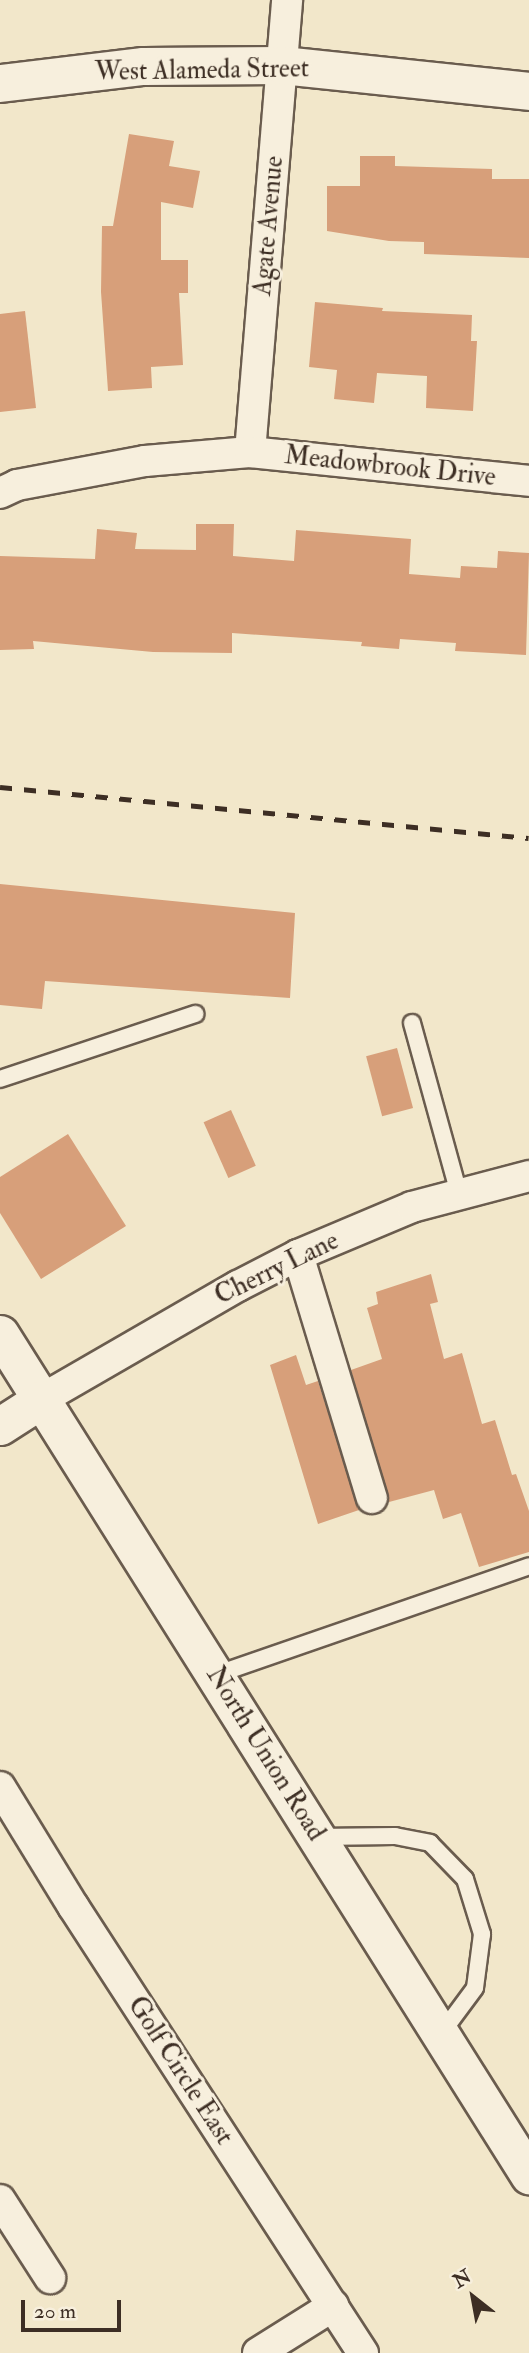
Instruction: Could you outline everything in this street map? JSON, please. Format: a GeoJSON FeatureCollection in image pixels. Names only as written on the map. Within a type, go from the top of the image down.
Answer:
{"type":"FeatureCollection","features":[{"type":"Feature","properties":{"kind":"street","name":"Agate Avenue"},"geometry":{"type":"LineString","coordinates":[[250,452],[287,0]]}},
{"type":"Feature","properties":{"kind":"street","name":"West Alameda Street"},"geometry":{"type":"LineString","coordinates":[[0,83],[143,66],[282,65],[529,91]]}},
{"type":"Feature","properties":{"kind":"street","name":"Meadowbrook Drive"},"geometry":{"type":"LineString","coordinates":[[0,493],[17,485],[145,461],[250,452],[529,481]]}},
{"type":"Feature","properties":{"kind":"street","name":"Cherry Lane"},"geometry":{"type":"LineString","coordinates":[[42,1399],[238,1286],[298,1255],[411,1207],[529,1176]]}},
{"type":"Feature","properties":{"kind":"street"},"geometry":{"type":"LineString","coordinates":[[298,1255],[372,1498]]}},
{"type":"Feature","properties":{"kind":"street","name":"North Union Road"},"geometry":{"type":"LineString","coordinates":[[0,1334],[529,2175]]}},
{"type":"Feature","properties":{"kind":"street"},"geometry":{"type":"LineString","coordinates":[[0,1426],[42,1399]]}},
{"type":"Feature","properties":{"kind":"street","name":"Golf Circle East"},"geometry":{"type":"LineString","coordinates":[[0,1787],[73,1906],[363,2353]]}},
{"type":"Feature","properties":{"kind":"street"},"geometry":{"type":"LineString","coordinates":[[0,2200],[50,2278]]}},
{"type":"Feature","properties":{"kind":"street"},"geometry":{"type":"LineString","coordinates":[[258,2353],[333,2306]]}},
{"type":"Feature","properties":{"kind":"lane"},"geometry":{"type":"LineString","coordinates":[[0,1079],[195,1014]]}},
{"type":"Feature","properties":{"kind":"lane"},"geometry":{"type":"LineString","coordinates":[[412,1023],[458,1194]]}},
{"type":"Feature","properties":{"kind":"lane"},"geometry":{"type":"LineString","coordinates":[[215,1675],[529,1566]]}},
{"type":"Feature","properties":{"kind":"lane"},"geometry":{"type":"LineString","coordinates":[[316,1837],[395,1836],[430,1843],[465,1879],[482,1934],[475,1988],[441,2034]]}},
{"type":"Feature","properties":{"kind":"building"},"geometry":{"type":"Polygon","coordinates":[[[129,134],[174,141],[169,166],[200,171],[193,208],[161,202],[161,260],[188,260],[188,293],[179,293],[183,365],[151,367],[152,388],[108,391],[101,292],[102,226],[113,226],[129,134]]]}},
{"type":"Feature","properties":{"kind":"building"},"geometry":{"type":"Polygon","coordinates":[[[360,156],[395,156],[395,166],[492,169],[492,179],[529,179],[529,258],[424,254],[424,242],[389,241],[327,231],[327,186],[360,186],[360,156]]]}},
{"type":"Feature","properties":{"kind":"building"},"geometry":{"type":"Polygon","coordinates":[[[315,302],[383,308],[382,311],[472,315],[471,341],[477,341],[473,411],[426,408],[427,376],[377,373],[374,403],[334,399],[337,370],[309,367],[315,302]]]}},
{"type":"Feature","properties":{"kind":"building"},"geometry":{"type":"Polygon","coordinates":[[[25,311],[36,408],[0,412],[0,314],[25,311]]]}},
{"type":"Feature","properties":{"kind":"building"},"geometry":{"type":"Polygon","coordinates":[[[196,524],[234,524],[233,556],[294,561],[296,530],[411,539],[409,574],[460,578],[461,566],[497,568],[498,551],[529,553],[526,655],[455,651],[456,643],[400,639],[399,649],[361,646],[362,642],[232,633],[232,653],[153,652],[33,641],[34,649],[0,650],[0,556],[95,559],[97,529],[137,533],[135,549],[196,550],[196,524]]]}},
{"type":"Feature","properties":{"kind":"building"},"geometry":{"type":"Polygon","coordinates":[[[0,884],[295,913],[290,998],[45,981],[42,1009],[0,1005],[0,884]]]}},
{"type":"Feature","properties":{"kind":"building"},"geometry":{"type":"Polygon","coordinates":[[[397,1048],[413,1108],[382,1116],[366,1056],[397,1048]]]}},
{"type":"Feature","properties":{"kind":"building"},"geometry":{"type":"Polygon","coordinates":[[[231,1110],[256,1166],[228,1178],[204,1122],[231,1110]]]}},
{"type":"Feature","properties":{"kind":"building"},"geometry":{"type":"Polygon","coordinates":[[[68,1134],[126,1226],[41,1279],[0,1213],[0,1177],[68,1134]]]}},
{"type":"Feature","properties":{"kind":"building"},"geometry":{"type":"Polygon","coordinates":[[[431,1274],[438,1302],[430,1304],[444,1359],[462,1353],[482,1424],[495,1420],[512,1475],[516,1474],[529,1511],[529,1552],[479,1567],[461,1513],[443,1519],[434,1490],[389,1502],[351,1370],[382,1359],[367,1308],[378,1304],[376,1292],[431,1274]]]}},
{"type":"Feature","properties":{"kind":"building"},"geometry":{"type":"Polygon","coordinates":[[[296,1355],[306,1385],[318,1381],[359,1510],[318,1524],[270,1365],[296,1355]]]}},
{"type":"Feature","properties":{"kind":"railway"},"geometry":{"type":"LineString","coordinates":[[0,787],[529,838]]}}]}
